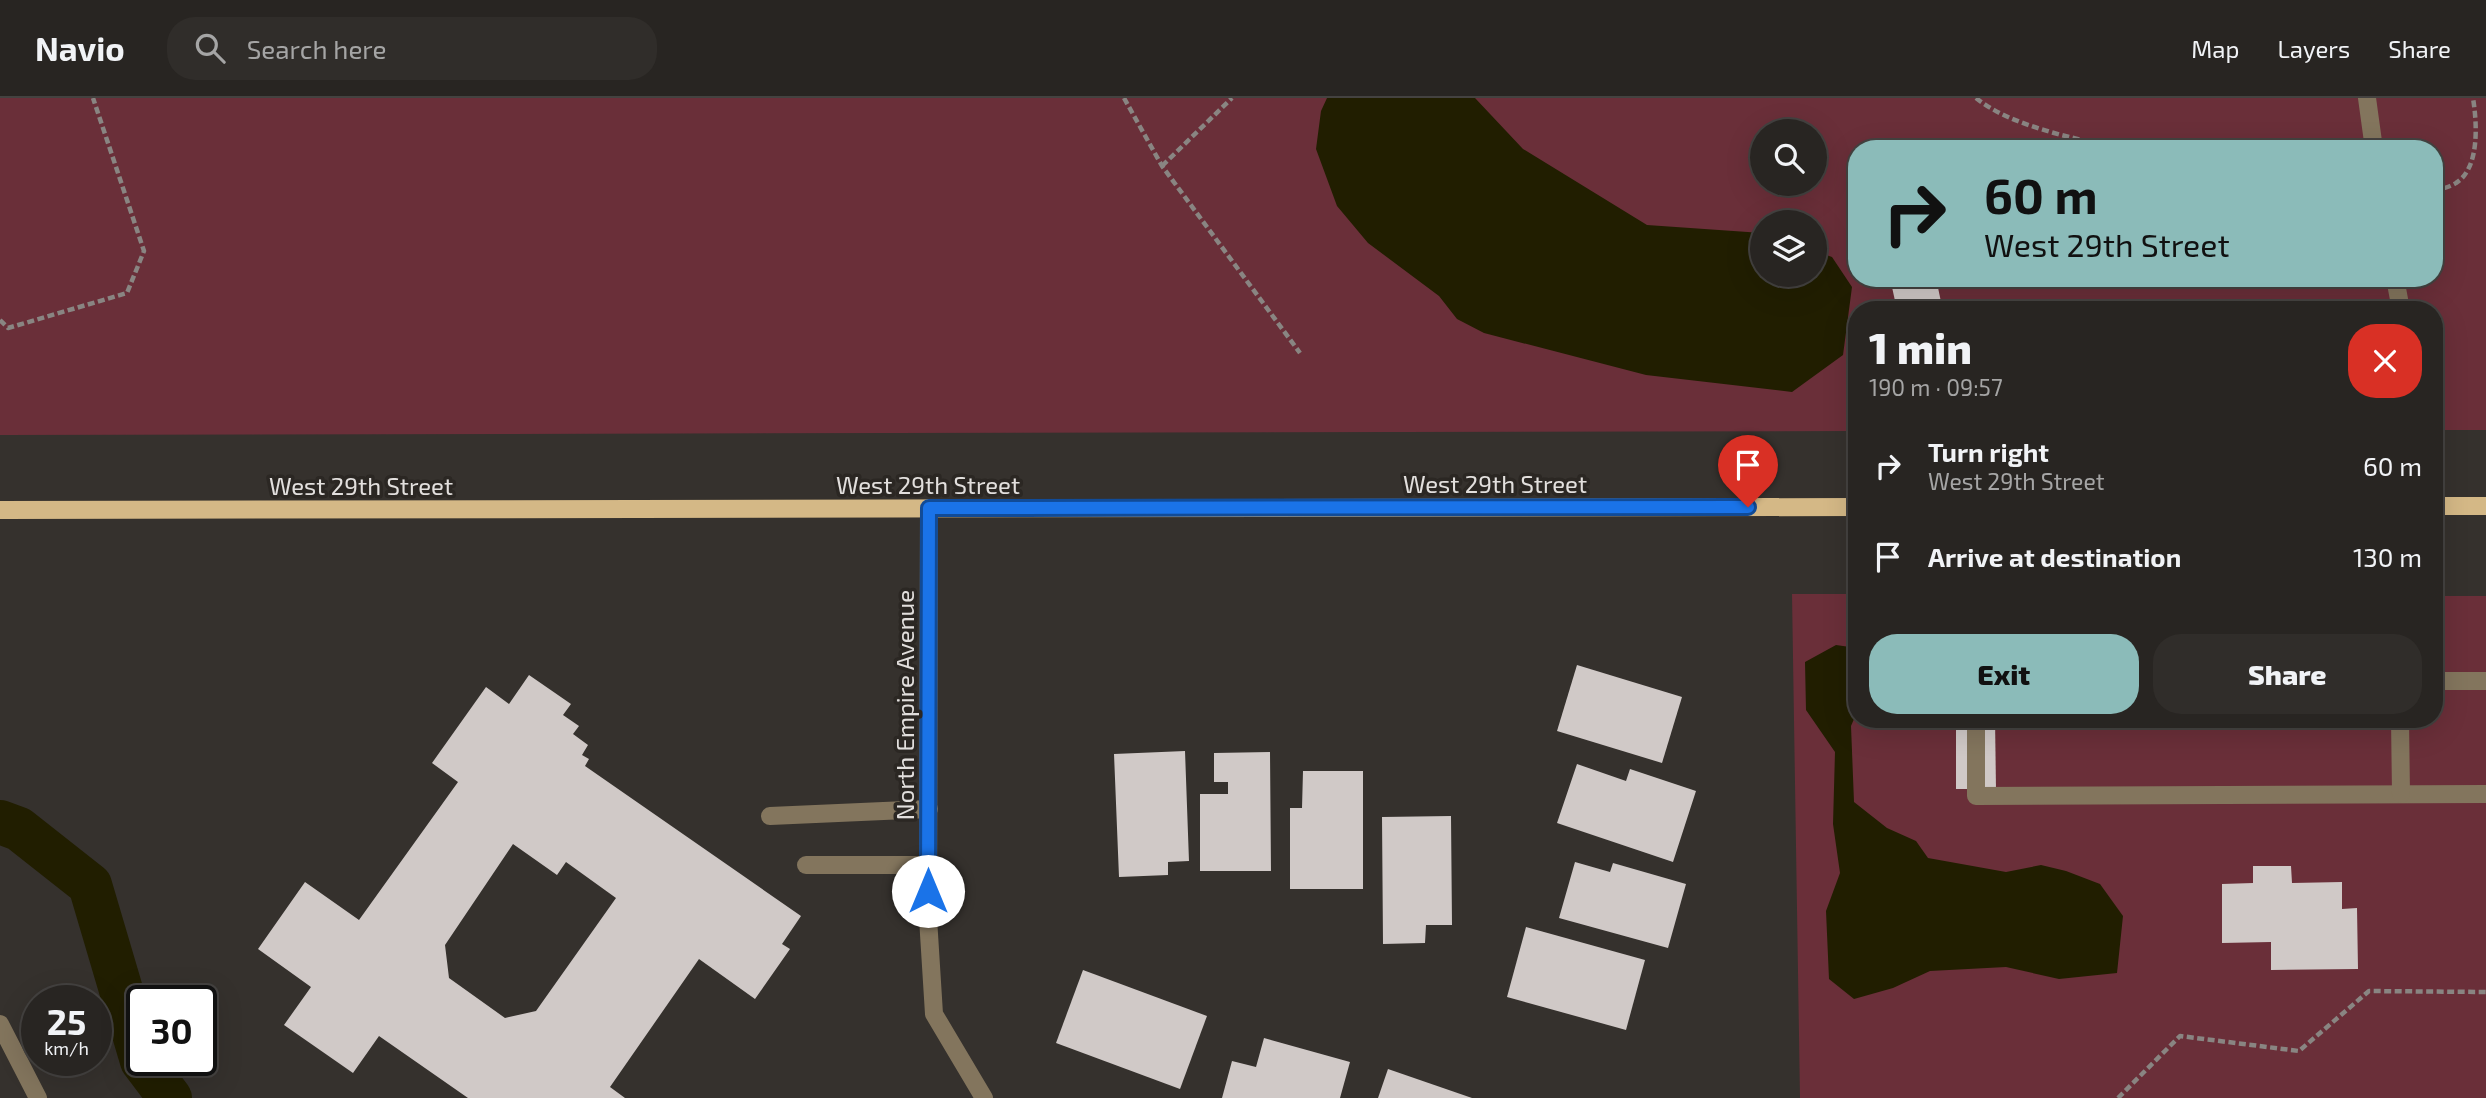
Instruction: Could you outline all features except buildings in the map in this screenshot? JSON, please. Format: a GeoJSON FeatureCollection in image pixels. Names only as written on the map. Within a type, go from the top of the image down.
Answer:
{"type":"FeatureCollection","features":[{"type":"Feature","properties":{"kind":"main road"},"geometry":{"type":"LineString","coordinates":[[2443,501],[2486,506]]}},
{"type":"Feature","properties":{"kind":"main road","name":"West 29th Street"},"geometry":{"type":"LineString","coordinates":[[0,510],[1848,507]]}},
{"type":"Feature","properties":{"kind":"street"},"geometry":{"type":"LineString","coordinates":[[2367,98],[2373,140]]}},
{"type":"Feature","properties":{"kind":"street","name":"North Empire Avenue"},"geometry":{"type":"LineString","coordinates":[[929,508],[928,865],[934,1014],[984,1098]]}},
{"type":"Feature","properties":{"kind":"street"},"geometry":{"type":"LineString","coordinates":[[2443,681],[2486,681]]}},
{"type":"Feature","properties":{"kind":"street"},"geometry":{"type":"LineString","coordinates":[[1976,728],[1976,796],[2486,794]]}},
{"type":"Feature","properties":{"kind":"street"},"geometry":{"type":"LineString","coordinates":[[2400,728],[2401,794]]}},
{"type":"Feature","properties":{"kind":"street"},"geometry":{"type":"LineString","coordinates":[[770,816],[929,809]]}},
{"type":"Feature","properties":{"kind":"street"},"geometry":{"type":"LineString","coordinates":[[806,865],[928,865]]}},
{"type":"Feature","properties":{"kind":"street"},"geometry":{"type":"LineString","coordinates":[[0,1024],[38,1098]]}},
{"type":"Feature","properties":{"kind":"path"},"geometry":{"type":"LineString","coordinates":[[0,320],[8,328],[127,293],[144,251],[93,98]]}},
{"type":"Feature","properties":{"kind":"path"},"geometry":{"type":"LineString","coordinates":[[1124,98],[1162,166],[1300,353]]}},
{"type":"Feature","properties":{"kind":"path"},"geometry":{"type":"LineString","coordinates":[[1162,166],[1232,98]]}},
{"type":"Feature","properties":{"kind":"path"},"geometry":{"type":"LineString","coordinates":[[1976,98],[1990,109],[2081,140]]}},
{"type":"Feature","properties":{"kind":"path"},"geometry":{"type":"LineString","coordinates":[[2443,188],[2457,183],[2474,158],[2476,116],[2473,98]]}},
{"type":"Feature","properties":{"kind":"path"},"geometry":{"type":"LineString","coordinates":[[2118,1098],[2180,1036],[2300,1051],[2369,990],[2486,992]]}},
{"type":"Feature","properties":{"kind":"shaded area"},"geometry":{"type":"Polygon","coordinates":[[[0,98],[2486,98],[2486,430],[2443,430],[2443,301],[1848,301],[1848,431],[0,435],[0,98]]]}},
{"type":"Feature","properties":{"kind":"shaded area"},"geometry":{"type":"Polygon","coordinates":[[[1327,98],[1475,98],[1523,149],[1647,225],[1750,232],[1750,287],[1827,287],[1827,255],[1832,257],[1848,281],[1848,287],[1852,287],[1848,301],[1843,355],[1792,392],[1646,375],[1484,333],[1457,319],[1439,296],[1368,243],[1337,206],[1316,149],[1321,111],[1327,98]]]}},
{"type":"Feature","properties":{"kind":"shaded area"},"geometry":{"type":"Polygon","coordinates":[[[1792,594],[1848,594],[1848,728],[2443,728],[2443,596],[2486,596],[2486,1098],[1800,1098],[1792,594]]]}},
{"type":"Feature","properties":{"kind":"shaded area"},"geometry":{"type":"Polygon","coordinates":[[[1836,645],[1848,647],[1848,728],[1851,728],[1854,802],[1887,828],[1916,841],[1928,858],[2006,872],[2041,865],[2100,884],[2123,916],[2117,973],[2059,979],[2006,967],[1930,971],[1893,988],[1854,999],[1829,979],[1826,911],[1840,873],[1833,824],[1835,752],[1806,710],[1805,662],[1836,645]]]}},
{"type":"Feature","properties":{"kind":"waterway"},"geometry":{"type":"LineString","coordinates":[[0,822],[19,829],[90,885],[142,1061],[170,1098]]}},
{"type":"Feature","properties":{"kind":"route"},"geometry":{"type":"LineString","coordinates":[[928,891],[929,508],[1748,507]]}}]}
